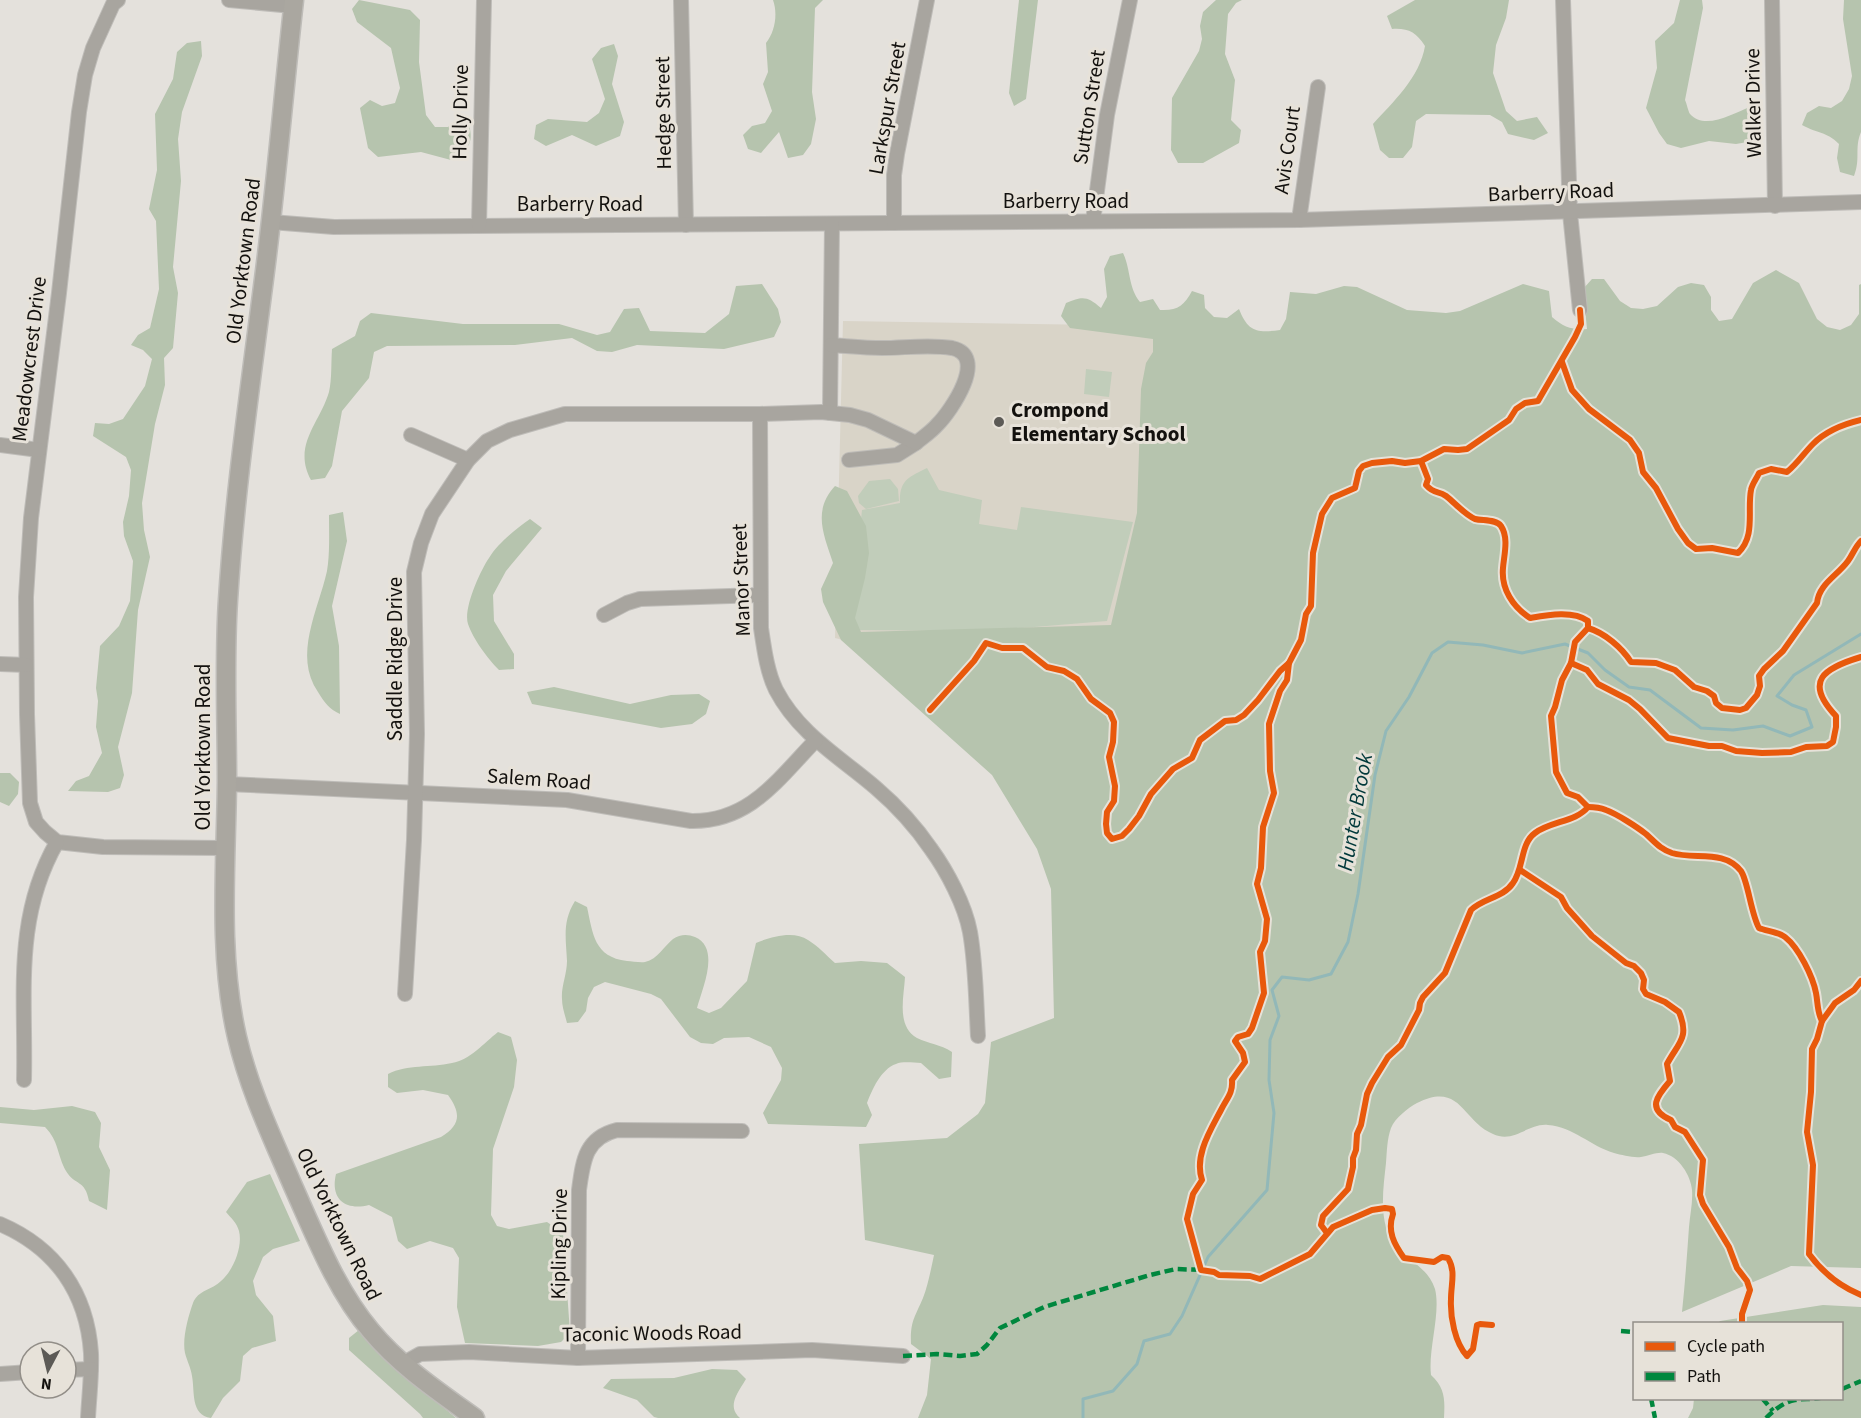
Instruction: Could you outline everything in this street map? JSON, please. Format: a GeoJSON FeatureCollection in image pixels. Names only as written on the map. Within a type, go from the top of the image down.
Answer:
{"type":"FeatureCollection","features":[{"type":"Feature","properties":{"kind":"main road","name":"Old Yorktown Road"},"geometry":{"type":"LineString","coordinates":[[293,3],[271,222],[228,598],[226,953],[232,1010],[243,1063],[266,1125],[297,1196],[350,1305],[373,1334],[404,1363],[432,1388],[475,1418]]}},
{"type":"Feature","properties":{"kind":"street","name":"Meadowcrest Drive"},"geometry":{"type":"LineString","coordinates":[[57,842],[36,822],[30,803],[26,597],[31,518],[85,75],[93,48],[113,4],[118,0]]}},
{"type":"Feature","properties":{"kind":"street"},"geometry":{"type":"LineString","coordinates":[[229,0],[293,3]]}},
{"type":"Feature","properties":{"kind":"street","name":"Holly Drive"},"geometry":{"type":"LineString","coordinates":[[479,225],[484,0]]}},
{"type":"Feature","properties":{"kind":"street","name":"Hedge Street"},"geometry":{"type":"LineString","coordinates":[[681,0],[686,225]]}},
{"type":"Feature","properties":{"kind":"street","name":"Larkspur Street"},"geometry":{"type":"LineString","coordinates":[[894,223],[894,175],[897,154],[927,0]]}},
{"type":"Feature","properties":{"kind":"street","name":"Sutton Street"},"geometry":{"type":"LineString","coordinates":[[1093,221],[1107,115],[1130,0]]}},
{"type":"Feature","properties":{"kind":"street"},"geometry":{"type":"LineString","coordinates":[[1563,0],[1570,213],[1580,310]]}},
{"type":"Feature","properties":{"kind":"street","name":"Walker Drive"},"geometry":{"type":"LineString","coordinates":[[1772,0],[1775,206]]}},
{"type":"Feature","properties":{"kind":"street","name":"Avis Court"},"geometry":{"type":"LineString","coordinates":[[1299,220],[1317,87]]}},
{"type":"Feature","properties":{"kind":"street","name":"Barberry Road"},"geometry":{"type":"LineString","coordinates":[[271,222],[334,227],[1299,220],[1861,202]]}},
{"type":"Feature","properties":{"kind":"street"},"geometry":{"type":"LineString","coordinates":[[830,412],[832,224]]}},
{"type":"Feature","properties":{"kind":"street"},"geometry":{"type":"LineString","coordinates":[[831,345],[879,348],[952,348],[964,356],[967,362],[964,384],[949,412],[936,427],[897,455],[849,460]]}},
{"type":"Feature","properties":{"kind":"street"},"geometry":{"type":"LineString","coordinates":[[760,414],[830,412],[868,420],[916,443]]}},
{"type":"Feature","properties":{"kind":"street","name":"Saddle Ridge Drive"},"geometry":{"type":"LineString","coordinates":[[405,994],[417,734],[414,572],[421,543],[432,514],[468,460],[487,441],[510,430],[565,414],[760,414]]}},
{"type":"Feature","properties":{"kind":"street","name":"Manor Street"},"geometry":{"type":"LineString","coordinates":[[760,414],[760,595],[764,650],[775,687],[786,707],[816,740],[878,789],[910,821],[932,850],[961,903],[969,930],[974,961],[978,1036]]}},
{"type":"Feature","properties":{"kind":"street"},"geometry":{"type":"LineString","coordinates":[[411,435],[468,460]]}},
{"type":"Feature","properties":{"kind":"street"},"geometry":{"type":"LineString","coordinates":[[0,446],[39,450]]}},
{"type":"Feature","properties":{"kind":"street"},"geometry":{"type":"LineString","coordinates":[[604,615],[640,599],[760,595]]}},
{"type":"Feature","properties":{"kind":"street"},"geometry":{"type":"LineString","coordinates":[[0,664],[27,665]]}},
{"type":"Feature","properties":{"kind":"street","name":"Salem Road"},"geometry":{"type":"LineString","coordinates":[[226,784],[567,800],[708,822],[738,813],[752,805],[816,740]]}},
{"type":"Feature","properties":{"kind":"street"},"geometry":{"type":"LineString","coordinates":[[24,1080],[26,936],[36,890],[57,842],[103,847],[225,848]]}},
{"type":"Feature","properties":{"kind":"street","name":"Kipling Drive"},"geometry":{"type":"LineString","coordinates":[[578,1358],[579,1190],[583,1166],[596,1138],[604,1133],[617,1130],[742,1131]]}},
{"type":"Feature","properties":{"kind":"street"},"geometry":{"type":"LineString","coordinates":[[0,1224],[16,1231],[49,1254],[74,1286],[85,1313],[89,1331],[91,1369],[88,1418]]}},
{"type":"Feature","properties":{"kind":"street","name":"Taconic Woods Road"},"geometry":{"type":"LineString","coordinates":[[404,1363],[420,1354],[469,1352],[578,1358],[812,1350],[903,1356]]}},
{"type":"Feature","properties":{"kind":"street"},"geometry":{"type":"LineString","coordinates":[[78,1370],[91,1369]]}},
{"type":"Feature","properties":{"kind":"street"},"geometry":{"type":"LineString","coordinates":[[0,1374],[18,1373]]}},
{"type":"Feature","properties":{"kind":"shaded area","name":"Crompond Elementary School"},"geometry":{"type":"Polygon","coordinates":[[[843,321],[1170,326],[1145,517],[1113,630],[851,642],[835,638],[843,321]]]}},
{"type":"Feature","properties":{"kind":"green space"},"geometry":{"type":"Polygon","coordinates":[[[359,0],[410,10],[420,20],[419,62],[426,115],[435,127],[448,127],[458,119],[469,124],[471,137],[468,146],[451,160],[421,152],[378,157],[368,148],[360,108],[370,100],[382,106],[395,103],[400,88],[391,48],[357,22],[352,9],[359,0]]]}},
{"type":"Feature","properties":{"kind":"green space"},"geometry":{"type":"Polygon","coordinates":[[[773,0],[823,0],[815,8],[812,92],[816,119],[811,144],[803,155],[788,158],[779,132],[761,153],[748,149],[743,135],[752,126],[765,123],[772,111],[763,84],[768,72],[766,43],[775,23],[773,0]]]}},
{"type":"Feature","properties":{"kind":"green space"},"geometry":{"type":"Polygon","coordinates":[[[1019,0],[1038,0],[1026,99],[1014,106],[1009,93],[1019,0]]]}},
{"type":"Feature","properties":{"kind":"green space"},"geometry":{"type":"Polygon","coordinates":[[[1216,0],[1242,0],[1236,3],[1228,14],[1225,54],[1235,80],[1231,120],[1241,130],[1239,143],[1203,163],[1178,163],[1171,150],[1172,98],[1199,51],[1203,12],[1216,0]]]}},
{"type":"Feature","properties":{"kind":"green space"},"geometry":{"type":"Polygon","coordinates":[[[1415,0],[1509,0],[1506,18],[1496,45],[1493,73],[1506,111],[1517,121],[1537,117],[1548,133],[1534,140],[1508,134],[1502,122],[1490,115],[1426,114],[1416,121],[1412,147],[1403,158],[1389,158],[1380,150],[1373,124],[1412,79],[1425,46],[1411,32],[1392,29],[1387,16],[1415,0]]]}},
{"type":"Feature","properties":{"kind":"green space"},"geometry":{"type":"Polygon","coordinates":[[[1680,0],[1702,0],[1703,8],[1685,100],[1689,113],[1696,119],[1711,121],[1750,107],[1761,114],[1760,128],[1753,141],[1736,144],[1709,141],[1681,148],[1667,144],[1646,108],[1657,68],[1655,41],[1674,23],[1680,0]]]}},
{"type":"Feature","properties":{"kind":"green space"},"geometry":{"type":"Polygon","coordinates":[[[1844,0],[1861,0],[1861,132],[1854,176],[1840,172],[1837,158],[1839,144],[1826,135],[1802,125],[1807,113],[1819,106],[1831,108],[1842,101],[1849,89],[1852,76],[1843,19],[1844,0]]]}},
{"type":"Feature","properties":{"kind":"green space"},"geometry":{"type":"Polygon","coordinates":[[[201,41],[202,56],[182,112],[178,139],[181,181],[173,267],[178,293],[173,348],[164,358],[165,385],[155,424],[142,503],[144,530],[150,557],[138,610],[132,693],[118,747],[124,775],[120,788],[108,792],[68,791],[76,781],[89,776],[102,753],[96,727],[98,701],[96,688],[100,646],[119,626],[130,601],[133,561],[124,536],[123,522],[129,496],[131,470],[126,457],[93,436],[95,423],[109,424],[123,419],[145,386],[152,359],[143,350],[131,345],[138,335],[150,328],[159,289],[156,221],[149,209],[157,170],[155,114],[173,79],[177,52],[187,43],[201,41]]]}},
{"type":"Feature","properties":{"kind":"green space"},"geometry":{"type":"Polygon","coordinates":[[[614,44],[618,56],[612,84],[624,122],[620,136],[596,146],[572,135],[546,146],[534,139],[536,125],[548,119],[587,122],[599,113],[605,99],[592,59],[601,48],[614,44]]]}},
{"type":"Feature","properties":{"kind":"green space"},"geometry":{"type":"Polygon","coordinates":[[[1123,253],[1133,290],[1140,302],[1153,299],[1160,310],[1171,310],[1183,304],[1192,291],[1204,295],[1205,308],[1214,317],[1227,318],[1239,309],[1250,327],[1259,331],[1280,330],[1286,319],[1290,292],[1316,294],[1344,286],[1357,287],[1407,310],[1446,313],[1460,311],[1523,284],[1549,291],[1552,317],[1560,323],[1572,328],[1587,329],[1583,289],[1592,279],[1604,279],[1620,301],[1631,308],[1643,309],[1657,306],[1678,287],[1691,283],[1704,285],[1711,297],[1711,310],[1719,321],[1732,319],[1753,283],[1776,270],[1799,283],[1817,319],[1827,327],[1840,330],[1851,325],[1859,314],[1859,285],[1861,284],[1861,1268],[1791,1266],[1682,1312],[1692,1190],[1687,1173],[1679,1162],[1663,1153],[1638,1157],[1614,1153],[1557,1126],[1541,1125],[1508,1137],[1493,1134],[1474,1121],[1460,1105],[1452,1100],[1432,1097],[1406,1110],[1391,1128],[1387,1145],[1383,1209],[1387,1231],[1392,1241],[1424,1271],[1435,1289],[1436,1309],[1431,1375],[1443,1394],[1444,1418],[918,1418],[927,1395],[931,1359],[911,1344],[911,1330],[923,1298],[934,1255],[865,1240],[859,1144],[947,1138],[978,1114],[985,1103],[991,1042],[1054,1018],[1051,889],[1037,849],[992,775],[841,640],[823,602],[821,589],[833,563],[824,533],[822,514],[828,495],[835,486],[847,491],[866,526],[869,553],[855,618],[861,632],[1111,625],[1137,513],[1141,389],[1146,363],[1153,352],[1153,339],[1070,328],[1061,316],[1066,303],[1077,299],[1088,299],[1101,308],[1107,297],[1104,269],[1110,256],[1123,253]]]}},
{"type":"Feature","properties":{"kind":"green space"},"geometry":{"type":"Polygon","coordinates":[[[762,284],[778,309],[781,322],[774,337],[724,349],[637,345],[612,352],[597,351],[572,338],[515,345],[387,346],[374,352],[369,378],[342,411],[332,466],[325,478],[311,480],[306,467],[306,445],[329,392],[332,349],[355,336],[360,321],[371,313],[463,324],[559,324],[597,335],[610,332],[624,309],[639,308],[650,331],[705,333],[729,314],[736,286],[762,284]]]}},
{"type":"Feature","properties":{"kind":"green space"},"geometry":{"type":"Polygon","coordinates":[[[1086,369],[1112,372],[1109,397],[1084,394],[1086,369]]]}},
{"type":"Feature","properties":{"kind":"green space"},"geometry":{"type":"Polygon","coordinates":[[[927,468],[939,490],[982,500],[979,524],[1017,530],[1021,507],[1133,522],[1107,621],[985,631],[849,630],[862,510],[900,503],[901,489],[906,480],[927,468]]]}},
{"type":"Feature","properties":{"kind":"green space"},"geometry":{"type":"Polygon","coordinates":[[[890,479],[898,489],[899,501],[866,509],[859,503],[858,496],[869,481],[890,479]]]}},
{"type":"Feature","properties":{"kind":"green space"},"geometry":{"type":"Polygon","coordinates":[[[343,512],[347,541],[332,606],[339,646],[340,714],[325,702],[311,678],[307,648],[327,571],[329,515],[343,512]]]}},
{"type":"Feature","properties":{"kind":"green space"},"geometry":{"type":"Polygon","coordinates":[[[530,519],[542,528],[506,571],[493,595],[494,621],[514,654],[514,669],[499,670],[473,636],[468,624],[468,609],[477,581],[493,552],[530,519]]]}},
{"type":"Feature","properties":{"kind":"green space"},"geometry":{"type":"Polygon","coordinates":[[[554,687],[630,704],[671,695],[699,694],[710,701],[706,714],[692,724],[661,728],[532,704],[527,692],[554,687]]]}},
{"type":"Feature","properties":{"kind":"green space"},"geometry":{"type":"Polygon","coordinates":[[[0,773],[10,773],[19,782],[18,794],[9,806],[0,802],[0,773]]]}},
{"type":"Feature","properties":{"kind":"green space"},"geometry":{"type":"Polygon","coordinates":[[[575,901],[587,907],[594,935],[601,949],[616,959],[645,962],[681,935],[692,936],[703,942],[707,950],[708,969],[697,1008],[709,1013],[721,1008],[747,981],[756,943],[768,939],[789,935],[802,937],[835,963],[861,961],[887,963],[905,977],[903,1011],[906,1026],[917,1038],[952,1052],[951,1077],[939,1079],[921,1063],[896,1064],[886,1070],[878,1080],[869,1098],[867,1103],[872,1115],[866,1127],[768,1124],[763,1113],[781,1080],[782,1068],[771,1047],[749,1037],[724,1038],[713,1044],[701,1043],[690,1037],[661,999],[651,994],[605,982],[594,987],[588,998],[586,1011],[578,1022],[567,1023],[562,1005],[567,966],[566,930],[568,916],[575,901]]]}},
{"type":"Feature","properties":{"kind":"green space"},"geometry":{"type":"Polygon","coordinates":[[[498,1032],[511,1037],[517,1060],[514,1087],[493,1149],[491,1215],[497,1226],[509,1229],[547,1222],[563,1233],[570,1333],[561,1342],[538,1346],[465,1343],[457,1307],[459,1258],[453,1248],[430,1241],[407,1249],[398,1241],[392,1217],[369,1205],[346,1204],[337,1196],[335,1190],[336,1174],[441,1137],[455,1123],[457,1113],[448,1095],[423,1090],[397,1093],[388,1087],[388,1074],[411,1067],[459,1061],[471,1055],[498,1032]]]}},
{"type":"Feature","properties":{"kind":"green space"},"geometry":{"type":"Polygon","coordinates":[[[72,1106],[95,1112],[101,1123],[99,1147],[110,1170],[107,1210],[89,1201],[85,1189],[69,1176],[53,1138],[45,1127],[0,1123],[0,1107],[34,1110],[72,1106]]]}},
{"type":"Feature","properties":{"kind":"green space"},"geometry":{"type":"Polygon","coordinates":[[[270,1174],[300,1241],[273,1249],[263,1257],[253,1281],[256,1295],[273,1316],[276,1341],[252,1348],[243,1356],[240,1381],[223,1398],[211,1418],[200,1412],[195,1402],[184,1347],[187,1321],[195,1299],[225,1277],[236,1258],[240,1244],[239,1231],[226,1212],[247,1182],[270,1174]]]}},
{"type":"Feature","properties":{"kind":"green space"},"geometry":{"type":"Polygon","coordinates":[[[1823,1305],[1861,1307],[1861,1418],[1688,1418],[1694,1400],[1843,1400],[1843,1322],[1720,1321],[1823,1305]]]}},
{"type":"Feature","properties":{"kind":"green space"},"geometry":{"type":"Polygon","coordinates":[[[359,1330],[390,1363],[456,1418],[423,1418],[349,1350],[349,1338],[359,1330]]]}},
{"type":"Feature","properties":{"kind":"green space"},"geometry":{"type":"Polygon","coordinates":[[[712,1369],[737,1370],[746,1379],[737,1393],[734,1404],[734,1409],[740,1418],[658,1418],[654,1417],[637,1400],[603,1388],[611,1379],[674,1378],[712,1369]]]}},
{"type":"Feature","properties":{"kind":"waterway","name":"Hunter Brook"},"geometry":{"type":"LineString","coordinates":[[1083,1418],[1083,1399],[1113,1391],[1137,1364],[1144,1341],[1170,1334],[1182,1316],[1208,1257],[1267,1190],[1274,1113],[1269,1080],[1270,1040],[1279,1016],[1272,990],[1282,977],[1309,980],[1331,974],[1348,942],[1358,894],[1375,775],[1386,731],[1409,697],[1432,653],[1448,642],[1483,645],[1522,653],[1565,644],[1588,653],[1605,670],[1629,687],[1650,690],[1701,728],[1733,730],[1763,726],[1790,736],[1812,727],[1806,710],[1777,696],[1794,675],[1861,634]]}},
{"type":"Feature","properties":{"kind":"marked path"},"geometry":{"type":"LineString","coordinates":[[903,1356],[977,1354],[1000,1328],[1044,1307],[1150,1275],[1176,1269],[1204,1270]]}},
{"type":"Feature","properties":{"kind":"marked path"},"geometry":{"type":"LineString","coordinates":[[1621,1331],[1633,1332]]}},
{"type":"Feature","properties":{"kind":"marked path"},"geometry":{"type":"LineString","coordinates":[[1843,1389],[1861,1381]]}},
{"type":"Feature","properties":{"kind":"marked path"},"geometry":{"type":"LineString","coordinates":[[1651,1400],[1655,1418]]}},
{"type":"Feature","properties":{"kind":"marked path"},"geometry":{"type":"LineString","coordinates":[[1764,1400],[1773,1411]]}},
{"type":"Feature","properties":{"kind":"marked path"},"geometry":{"type":"LineString","coordinates":[[1766,1418],[1779,1407],[1794,1400]]}},
{"type":"Feature","properties":{"kind":"cycle path"},"geometry":{"type":"LineString","coordinates":[[1492,1325],[1477,1325],[1473,1349],[1467,1356],[1459,1344],[1452,1322],[1452,1273],[1448,1258],[1442,1257],[1434,1262],[1404,1258],[1392,1237],[1392,1209],[1372,1210],[1333,1227],[1310,1254],[1260,1279],[1250,1276],[1219,1275],[1201,1270],[1187,1219],[1193,1194],[1202,1180],[1200,1162],[1204,1144],[1229,1095],[1232,1080],[1245,1062],[1243,1053],[1235,1041],[1238,1037],[1248,1034],[1252,1028],[1264,993],[1260,952],[1265,941],[1267,919],[1257,884],[1261,868],[1263,827],[1274,793],[1270,771],[1269,724],[1280,691],[1287,680],[1289,663],[1301,640],[1306,614],[1311,606],[1313,553],[1322,514],[1332,498],[1355,488],[1359,471],[1363,466],[1392,461],[1405,463],[1421,461],[1444,449],[1467,449],[1509,420],[1516,409],[1525,403],[1538,401],[1575,337],[1581,324],[1580,310]]}},
{"type":"Feature","properties":{"kind":"cycle path"},"geometry":{"type":"LineString","coordinates":[[1562,362],[1572,390],[1589,409],[1630,440],[1639,453],[1643,472],[1656,488],[1678,529],[1688,543],[1696,549],[1712,548],[1738,553],[1747,539],[1751,490],[1759,473],[1771,469],[1787,472],[1824,435],[1861,420]]}},
{"type":"Feature","properties":{"kind":"cycle path"},"geometry":{"type":"LineString","coordinates":[[1421,461],[1428,479],[1426,485],[1429,488],[1446,496],[1475,519],[1493,521],[1501,526],[1505,541],[1504,583],[1513,603],[1530,618],[1560,614],[1575,615],[1588,621],[1588,628]]}},
{"type":"Feature","properties":{"kind":"cycle path"},"geometry":{"type":"LineString","coordinates":[[1588,628],[1601,633],[1623,651],[1631,662],[1656,663],[1675,670],[1694,687],[1714,696],[1716,703],[1722,708],[1740,710],[1746,708],[1757,695],[1760,686],[1759,676],[1783,651],[1817,603],[1818,596],[1825,585],[1844,566],[1861,541]]}},
{"type":"Feature","properties":{"kind":"cycle path"},"geometry":{"type":"LineString","coordinates":[[1588,628],[1575,642],[1571,663],[1562,680],[1551,716],[1556,772],[1567,793],[1578,797],[1588,807]]}},
{"type":"Feature","properties":{"kind":"cycle path"},"geometry":{"type":"LineString","coordinates":[[930,710],[974,661],[986,643],[1002,648],[1023,648],[1047,667],[1064,671],[1077,679],[1091,699],[1110,713],[1114,722],[1113,742],[1109,757],[1115,786],[1114,801],[1107,812],[1106,824],[1107,833],[1112,839],[1122,836],[1129,829],[1151,794],[1173,769],[1192,758],[1200,740],[1225,721],[1236,720],[1244,715],[1289,663]]}},
{"type":"Feature","properties":{"kind":"cycle path"},"geometry":{"type":"LineString","coordinates":[[1571,663],[1587,670],[1598,684],[1629,700],[1668,738],[1709,746],[1722,746],[1736,751],[1762,753],[1791,752],[1806,747],[1827,746],[1833,742],[1836,716],[1821,694],[1822,678],[1837,666],[1861,657]]}},
{"type":"Feature","properties":{"kind":"cycle path"},"geometry":{"type":"LineString","coordinates":[[1588,807],[1611,812],[1672,853],[1718,857],[1734,864],[1743,876],[1759,928],[1785,937],[1805,963],[1814,986],[1822,1021]]}},
{"type":"Feature","properties":{"kind":"cycle path"},"geometry":{"type":"LineString","coordinates":[[1327,1233],[1321,1225],[1323,1216],[1348,1189],[1357,1134],[1367,1094],[1388,1057],[1401,1045],[1423,997],[1445,973],[1471,910],[1509,888],[1519,870],[1527,843],[1535,833],[1577,816],[1588,807]]}},
{"type":"Feature","properties":{"kind":"cycle path"},"geometry":{"type":"LineString","coordinates":[[1520,870],[1561,897],[1567,908],[1592,936],[1626,963],[1634,966],[1641,973],[1646,994],[1665,1002],[1679,1012],[1683,1034],[1667,1064],[1670,1081],[1658,1097],[1656,1107],[1663,1116],[1671,1120],[1675,1127],[1685,1132],[1703,1160],[1700,1195],[1703,1204],[1729,1247],[1737,1268],[1747,1281],[1750,1290],[1742,1314],[1742,1322]]}},
{"type":"Feature","properties":{"kind":"cycle path"},"geometry":{"type":"LineString","coordinates":[[1861,981],[1854,990],[1835,1003],[1822,1021],[1812,1049],[1807,1132],[1813,1165],[1809,1254],[1832,1278],[1861,1295]]}},
{"type":"Feature","properties":{"kind":"place","name":"Crompond Elementary School"},"geometry":{"type":"Point","coordinates":[999,422]}}]}
